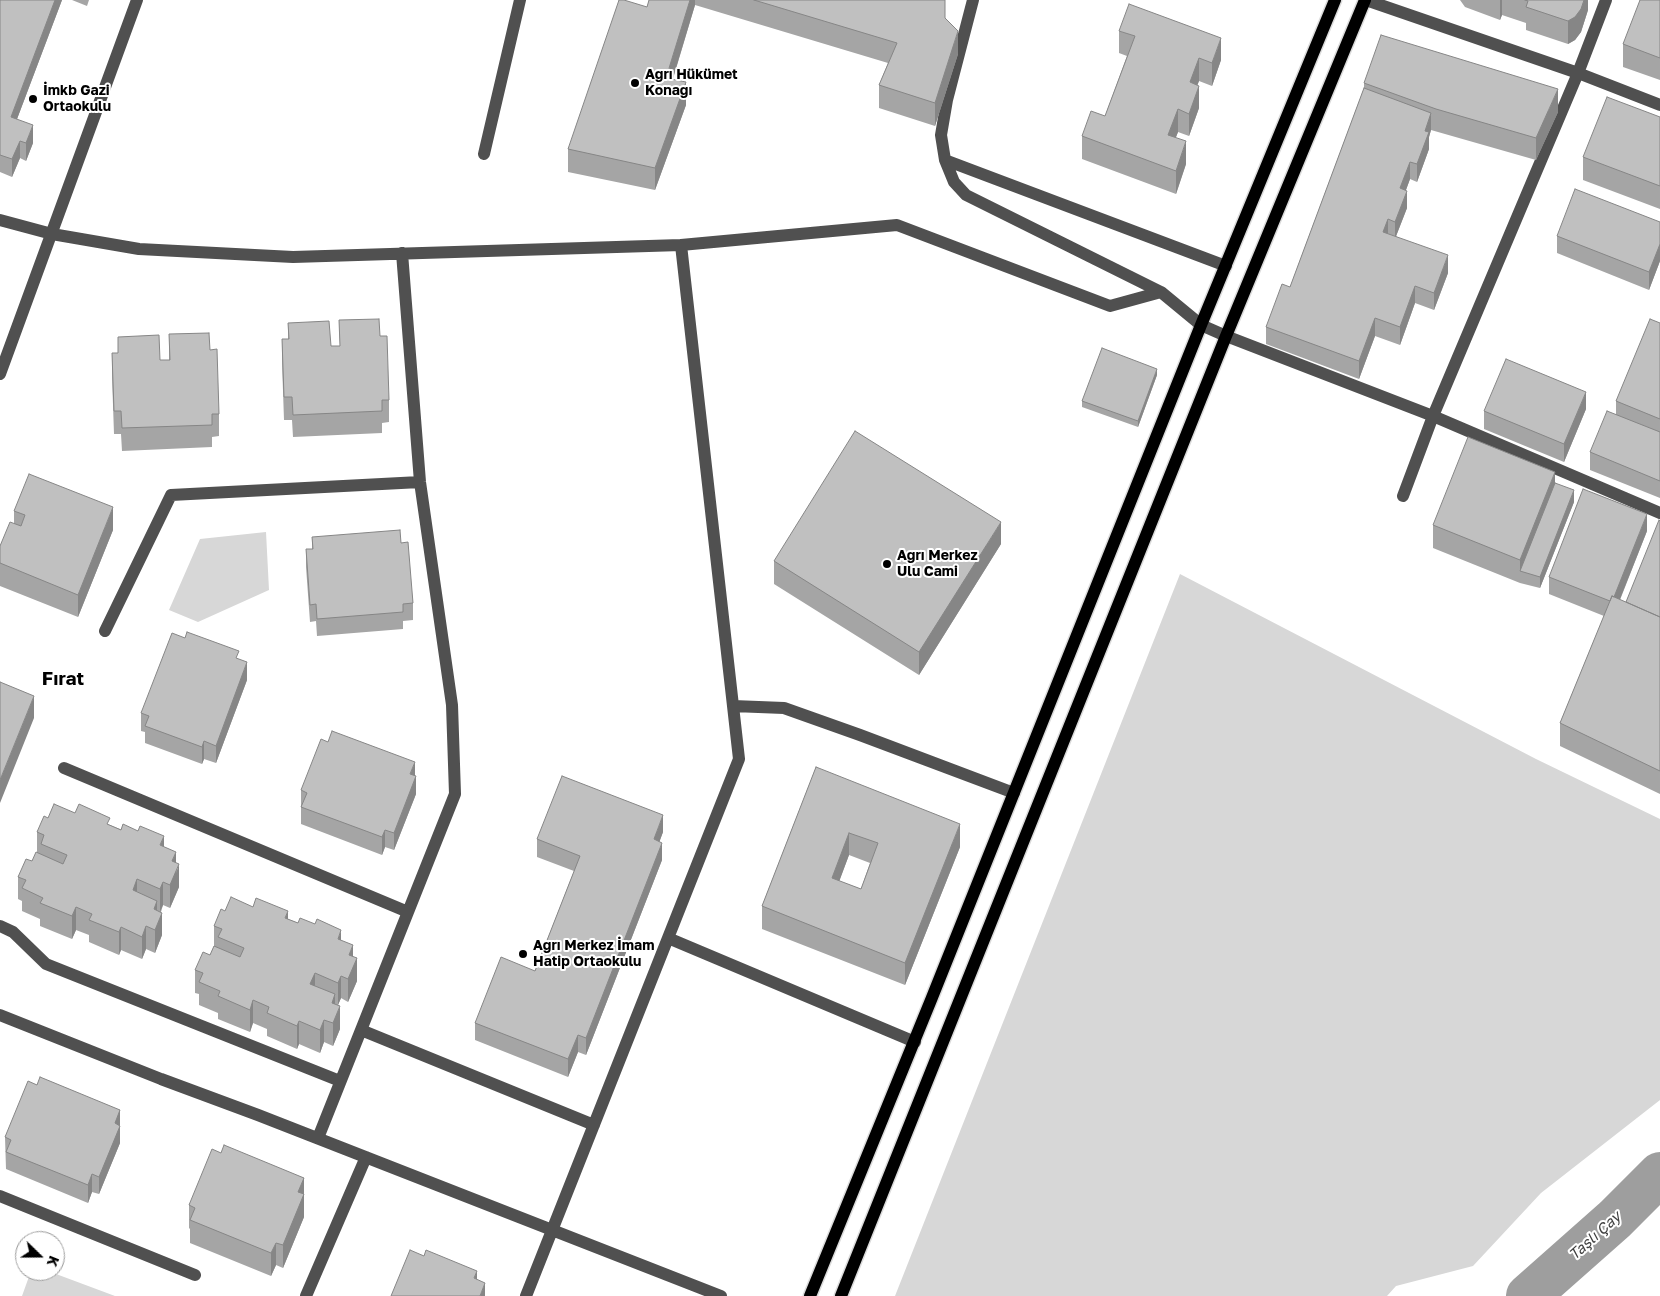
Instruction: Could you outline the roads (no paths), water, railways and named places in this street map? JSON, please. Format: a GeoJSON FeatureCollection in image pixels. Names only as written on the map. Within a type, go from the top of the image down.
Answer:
{"type":"FeatureCollection","features":[{"type":"Feature","properties":{"kind":"main road"},"geometry":{"type":"LineString","coordinates":[[810,1296],[915,1042],[1201,325],[1335,0]]}},
{"type":"Feature","properties":{"kind":"main road"},"geometry":{"type":"LineString","coordinates":[[841,1296],[1226,336],[1365,0]]}},
{"type":"Feature","properties":{"kind":"street"},"geometry":{"type":"LineString","coordinates":[[0,374],[138,0]]}},
{"type":"Feature","properties":{"kind":"street"},"geometry":{"type":"LineString","coordinates":[[484,154],[520,0]]}},
{"type":"Feature","properties":{"kind":"street"},"geometry":{"type":"LineString","coordinates":[[973,0],[941,135],[945,160],[954,182],[966,195],[1161,292],[1201,325],[1433,416],[1660,513]]}},
{"type":"Feature","properties":{"kind":"street"},"geometry":{"type":"LineString","coordinates":[[1365,0],[1578,73],[1660,105]]}},
{"type":"Feature","properties":{"kind":"street"},"geometry":{"type":"LineString","coordinates":[[1403,496],[1433,416],[1578,73],[1606,0]]}},
{"type":"Feature","properties":{"kind":"street"},"geometry":{"type":"LineString","coordinates":[[945,160],[1226,266]]}},
{"type":"Feature","properties":{"kind":"street"},"geometry":{"type":"LineString","coordinates":[[0,220],[52,234],[139,248],[292,257],[681,245],[898,225],[1110,306],[1161,292]]}},
{"type":"Feature","properties":{"kind":"street"},"geometry":{"type":"LineString","coordinates":[[526,1296],[739,759],[681,245]]}},
{"type":"Feature","properties":{"kind":"street"},"geometry":{"type":"LineString","coordinates":[[318,1138],[455,794],[452,705],[420,482],[402,253]]}},
{"type":"Feature","properties":{"kind":"street"},"geometry":{"type":"LineString","coordinates":[[105,631],[171,495],[420,482]]}},
{"type":"Feature","properties":{"kind":"street"},"geometry":{"type":"LineString","coordinates":[[733,706],[784,708],[860,734],[1014,793]]}},
{"type":"Feature","properties":{"kind":"street"},"geometry":{"type":"LineString","coordinates":[[64,768],[408,912]]}},
{"type":"Feature","properties":{"kind":"street"},"geometry":{"type":"LineString","coordinates":[[0,926],[13,932],[46,964],[340,1081]]}},
{"type":"Feature","properties":{"kind":"street"},"geometry":{"type":"LineString","coordinates":[[668,938],[915,1042]]}},
{"type":"Feature","properties":{"kind":"street"},"geometry":{"type":"LineString","coordinates":[[0,1015],[721,1296]]}},
{"type":"Feature","properties":{"kind":"street"},"geometry":{"type":"LineString","coordinates":[[360,1030],[594,1125]]}},
{"type":"Feature","properties":{"kind":"street"},"geometry":{"type":"LineString","coordinates":[[306,1296],[366,1157]]}},
{"type":"Feature","properties":{"kind":"street"},"geometry":{"type":"LineString","coordinates":[[0,1196],[195,1275]]}},
{"type":"Feature","properties":{"kind":"waterway","name":"Taşlı Çay"},"geometry":{"type":"LineString","coordinates":[[1528,1296],[1615,1219],[1660,1174]]}},
{"type":"Feature","properties":{"kind":"place","name":"Ağrı Hükümet Konağı"},"geometry":{"type":"Point","coordinates":[635,83]}},
{"type":"Feature","properties":{"kind":"place","name":"İmkb Gazi Ortaokulu"},"geometry":{"type":"Point","coordinates":[33,99]}},
{"type":"Feature","properties":{"kind":"place","name":"Ağrı Merkez Ulu Cami"},"geometry":{"type":"Point","coordinates":[887,564]}},
{"type":"Feature","properties":{"kind":"place","name":"Ağrı Merkez İmam Hatip Ortaokulu"},"geometry":{"type":"Point","coordinates":[523,954]}},
{"type":"Feature","properties":{"kind":"district","name":"Fırat"},"geometry":{"type":"Point","coordinates":[63,679]}}]}
